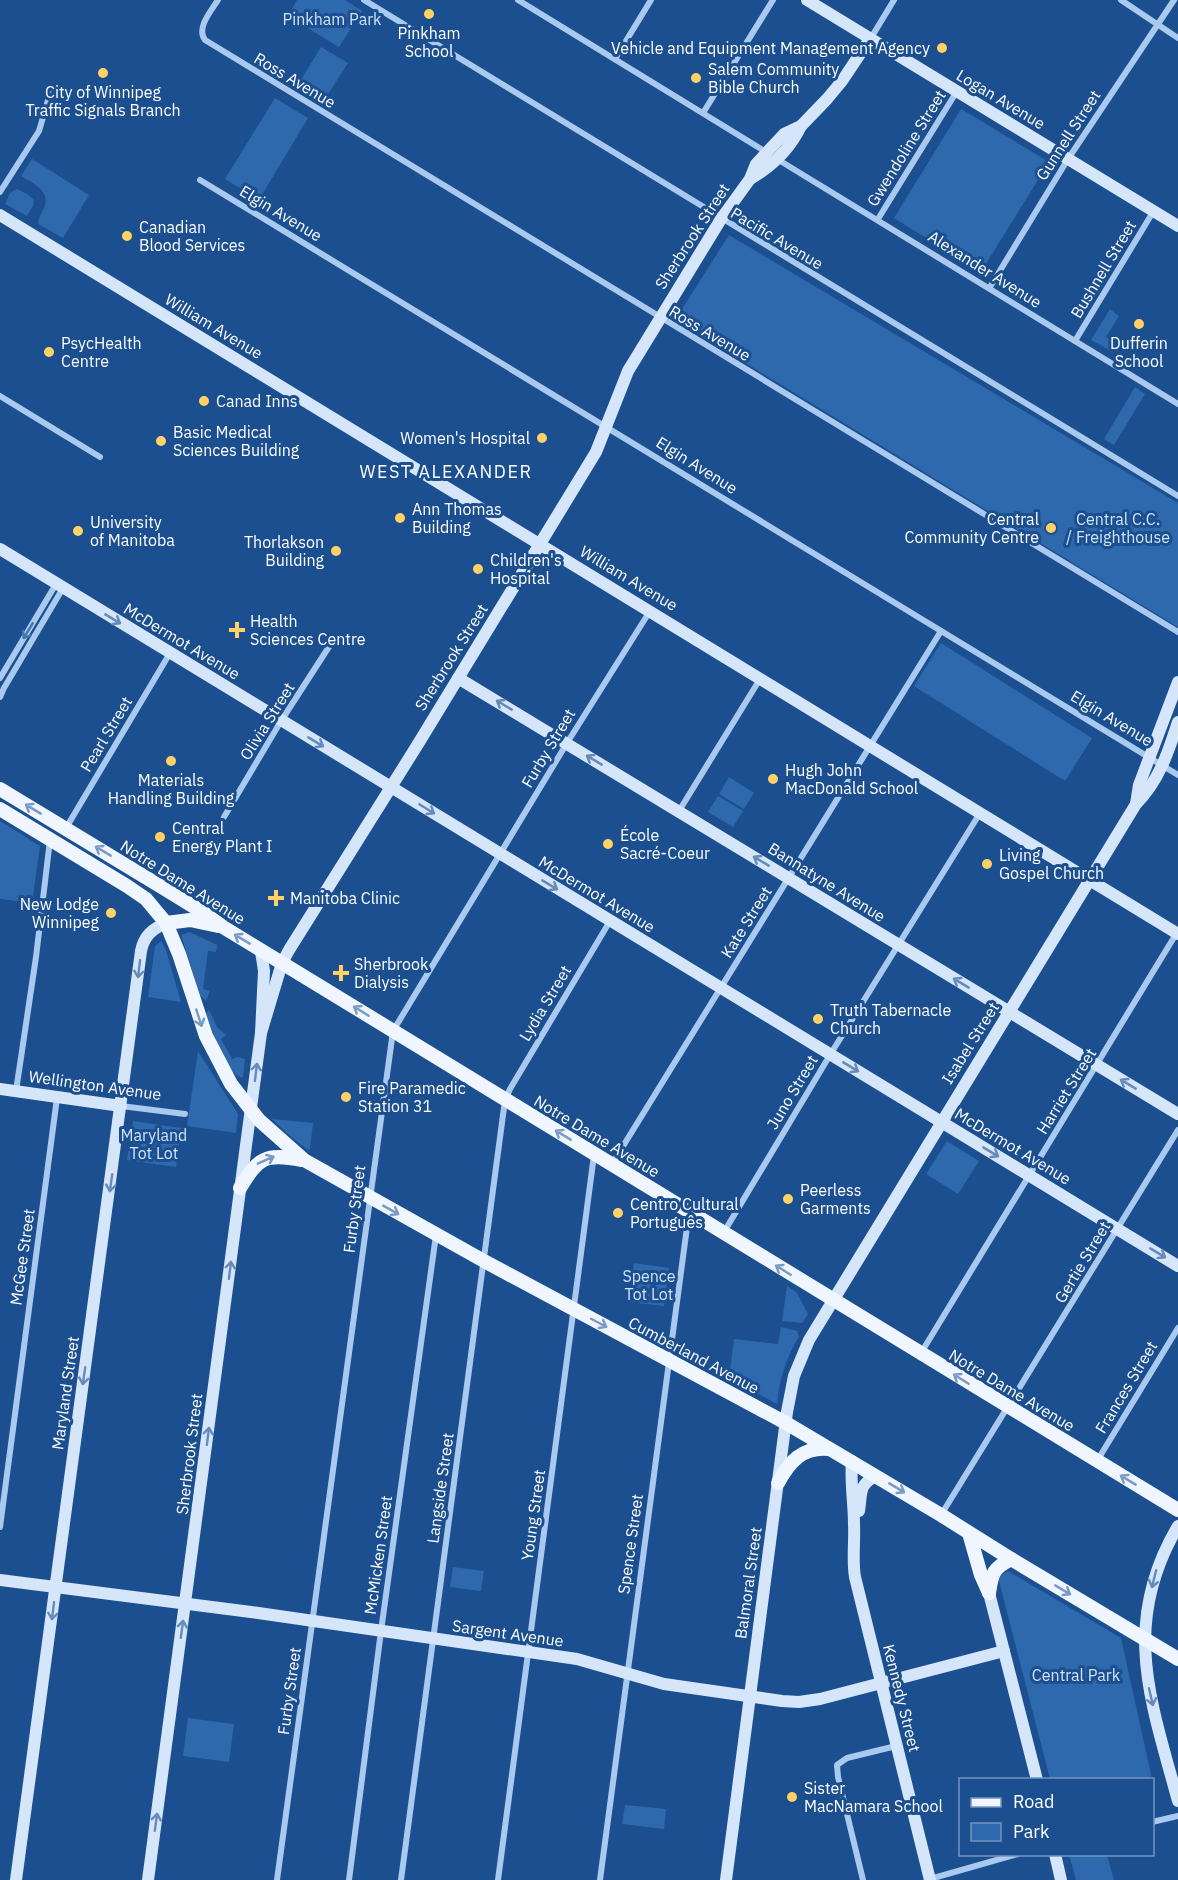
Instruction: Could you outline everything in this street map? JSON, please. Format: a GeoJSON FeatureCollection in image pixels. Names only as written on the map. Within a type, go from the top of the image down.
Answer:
{"type":"FeatureCollection","features":[{"type":"Feature","properties":{"kind":"main road","name":"Logan Avenue"},"geometry":{"type":"LineString","coordinates":[[807,0],[1178,226]]}},
{"type":"Feature","properties":{"kind":"main road","name":"Sherbrook Street"},"geometry":{"type":"LineString","coordinates":[[261,1033],[282,963],[541,545],[596,452],[625,376],[660,318],[721,219],[750,178],[756,164],[771,155],[784,134],[801,126],[836,90],[870,39]]}},
{"type":"Feature","properties":{"kind":"main road","name":"William Avenue"},"geometry":{"type":"LineString","coordinates":[[0,215],[1177,934]]}},
{"type":"Feature","properties":{"kind":"main road","name":"McDermot Avenue"},"geometry":{"type":"LineString","coordinates":[[0,549],[1178,1266]]}},
{"type":"Feature","properties":{"kind":"main road","name":"Bannatyne Avenue"},"geometry":{"type":"LineString","coordinates":[[458,678],[1178,1114]]}},
{"type":"Feature","properties":{"kind":"main road","name":"Isabel Street"},"geometry":{"type":"LineString","coordinates":[[1136,804],[1139,785],[1178,681]]}},
{"type":"Feature","properties":{"kind":"main road","name":"Isabel Street"},"geometry":{"type":"LineString","coordinates":[[833,1301],[1136,804],[1149,791],[1163,765],[1178,723]]}},
{"type":"Feature","properties":{"kind":"main road","name":"Notre Dame Avenue"},"geometry":{"type":"LineString","coordinates":[[0,789],[183,900],[261,951],[1178,1510]]}},
{"type":"Feature","properties":{"kind":"main road","name":"Notre Dame Avenue"},"geometry":{"type":"LineString","coordinates":[[0,809],[146,899],[166,923]]}},
{"type":"Feature","properties":{"kind":"main road"},"geometry":{"type":"LineString","coordinates":[[166,923],[190,920],[223,927]]}},
{"type":"Feature","properties":{"kind":"main road","name":"Maryland Street"},"geometry":{"type":"LineString","coordinates":[[16,1880],[142,947],[147,935],[156,927],[166,923]]}},
{"type":"Feature","properties":{"kind":"main road","name":"Cumberland Avenue"},"geometry":{"type":"LineString","coordinates":[[166,923],[179,954],[210,1047],[225,1075],[251,1111],[277,1138],[304,1160],[484,1261],[786,1423],[1178,1659]]}},
{"type":"Feature","properties":{"kind":"main road","name":"Sherbrook Street"},"geometry":{"type":"LineString","coordinates":[[148,1880],[261,1033],[264,972],[261,951]]}},
{"type":"Feature","properties":{"kind":"main road","name":"Wellington Avenue"},"geometry":{"type":"LineString","coordinates":[[0,1089],[121,1106]]}},
{"type":"Feature","properties":{"kind":"main road"},"geometry":{"type":"LineString","coordinates":[[240,1188],[253,1168],[265,1158],[277,1156],[304,1160]]}},
{"type":"Feature","properties":{"kind":"main road","name":"Balmoral Street"},"geometry":{"type":"LineString","coordinates":[[726,1880],[790,1394],[796,1368],[833,1301]]}},
{"type":"Feature","properties":{"kind":"main road"},"geometry":{"type":"LineString","coordinates":[[778,1483],[786,1468],[800,1454],[814,1449],[828,1449]]}},
{"type":"Feature","properties":{"kind":"main road","name":"Kennedy Street"},"geometry":{"type":"LineString","coordinates":[[852,1461],[854,1523],[852,1558],[855,1577],[929,1880]]}},
{"type":"Feature","properties":{"kind":"main road","name":"Kennedy Street"},"geometry":{"type":"LineString","coordinates":[[854,1523],[860,1509],[865,1481],[876,1476]]}},
{"type":"Feature","properties":{"kind":"main road"},"geometry":{"type":"LineString","coordinates":[[1178,1526],[1155,1571],[1145,1620],[1144,1639],[1148,1681],[1178,1801]]}},
{"type":"Feature","properties":{"kind":"main road"},"geometry":{"type":"LineString","coordinates":[[969,1533],[981,1575],[989,1593],[1036,1778]]}},
{"type":"Feature","properties":{"kind":"main road"},"geometry":{"type":"LineString","coordinates":[[989,1593],[993,1572],[1001,1564],[1011,1559]]}},
{"type":"Feature","properties":{"kind":"main road","name":"Sargent Avenue"},"geometry":{"type":"LineString","coordinates":[[0,1580],[577,1659],[627,1674],[689,1688],[782,1701],[799,1702],[1004,1651]]}},
{"type":"Feature","properties":{"kind":"main road"},"geometry":{"type":"LineString","coordinates":[[1055,1856],[1061,1880]]}},
{"type":"Feature","properties":{"kind":"street","name":"Ross Avenue"},"geometry":{"type":"LineString","coordinates":[[218,0],[205,22],[202,34],[204,39],[222,51],[1178,632]]}},
{"type":"Feature","properties":{"kind":"street","name":"Pacific Avenue"},"geometry":{"type":"LineString","coordinates":[[364,0],[1178,496]]}},
{"type":"Feature","properties":{"kind":"street","name":"Alexander Avenue"},"geometry":{"type":"LineString","coordinates":[[518,0],[527,2],[615,59],[1178,404]]}},
{"type":"Feature","properties":{"kind":"street"},"geometry":{"type":"LineString","coordinates":[[615,59],[651,0]]}},
{"type":"Feature","properties":{"kind":"street"},"geometry":{"type":"LineString","coordinates":[[703,113],[773,0]]}},
{"type":"Feature","properties":{"kind":"street","name":"Sherbrook Street"},"geometry":{"type":"LineString","coordinates":[[870,39],[894,0]]}},
{"type":"Feature","properties":{"kind":"street"},"geometry":{"type":"LineString","coordinates":[[1120,0],[1178,38]]}},
{"type":"Feature","properties":{"kind":"street","name":"Gunnell Street"},"geometry":{"type":"LineString","coordinates":[[990,287],[1068,159],[1174,0]]}},
{"type":"Feature","properties":{"kind":"street"},"geometry":{"type":"LineString","coordinates":[[0,192],[39,131],[51,90]]}},
{"type":"Feature","properties":{"kind":"street","name":"Gwendoline Street"},"geometry":{"type":"LineString","coordinates":[[878,219],[957,91]]}},
{"type":"Feature","properties":{"kind":"street","name":"Elgin Avenue"},"geometry":{"type":"LineString","coordinates":[[200,180],[607,425],[1178,775]]}},
{"type":"Feature","properties":{"kind":"street","name":"Bushnell Street"},"geometry":{"type":"LineString","coordinates":[[1075,341],[1154,211]]}},
{"type":"Feature","properties":{"kind":"street"},"geometry":{"type":"LineString","coordinates":[[0,396],[100,457]]}},
{"type":"Feature","properties":{"kind":"street"},"geometry":{"type":"LineString","coordinates":[[0,678],[60,586]]}},
{"type":"Feature","properties":{"kind":"street"},"geometry":{"type":"LineString","coordinates":[[0,697],[60,586]]}},
{"type":"Feature","properties":{"kind":"street","name":"Furby Street"},"geometry":{"type":"LineString","coordinates":[[277,1880],[393,1031],[650,610]]}},
{"type":"Feature","properties":{"kind":"street","name":"Kate Street"},"geometry":{"type":"LineString","coordinates":[[612,1164],[940,631]]}},
{"type":"Feature","properties":{"kind":"street","name":"Olivia Street"},"geometry":{"type":"LineString","coordinates":[[224,818],[281,721],[334,639]]}},
{"type":"Feature","properties":{"kind":"street","name":"Pearl Street"},"geometry":{"type":"LineString","coordinates":[[66,829],[170,653]]}},
{"type":"Feature","properties":{"kind":"street"},"geometry":{"type":"LineString","coordinates":[[679,811],[760,678]]}},
{"type":"Feature","properties":{"kind":"street","name":"Juno Street"},"geometry":{"type":"LineString","coordinates":[[723,1233],[830,1054],[980,813]]}},
{"type":"Feature","properties":{"kind":"street"},"geometry":{"type":"LineString","coordinates":[[16,1091],[36,957],[50,840]]}},
{"type":"Feature","properties":{"kind":"street","name":"Lydia Street"},"geometry":{"type":"LineString","coordinates":[[505,1100],[511,1086],[610,921]]}},
{"type":"Feature","properties":{"kind":"street","name":"Harriet Street"},"geometry":{"type":"LineString","coordinates":[[921,1354],[1177,934]]}},
{"type":"Feature","properties":{"kind":"street","name":"McGee Street"},"geometry":{"type":"LineString","coordinates":[[0,1527],[57,1098]]}},
{"type":"Feature","properties":{"kind":"street","name":"Langside Street"},"geometry":{"type":"LineString","coordinates":[[401,1880],[505,1100]]}},
{"type":"Feature","properties":{"kind":"street","name":"Wellington Avenue"},"geometry":{"type":"LineString","coordinates":[[121,1106],[185,1114]]}},
{"type":"Feature","properties":{"kind":"street","name":"Gertie Street"},"geometry":{"type":"LineString","coordinates":[[941,1515],[1178,1130]]}},
{"type":"Feature","properties":{"kind":"street","name":"Young Street"},"geometry":{"type":"LineString","coordinates":[[498,1880],[595,1154]]}},
{"type":"Feature","properties":{"kind":"street","name":"Spence Street"},"geometry":{"type":"LineString","coordinates":[[600,1880],[689,1212]]}},
{"type":"Feature","properties":{"kind":"street","name":"McMicken Street"},"geometry":{"type":"LineString","coordinates":[[349,1880],[436,1234]]}},
{"type":"Feature","properties":{"kind":"street","name":"Frances Street"},"geometry":{"type":"LineString","coordinates":[[1097,1461],[1178,1328]]}},
{"type":"Feature","properties":{"kind":"street"},"geometry":{"type":"LineString","coordinates":[[863,1880],[837,1777],[837,1765],[848,1758],[896,1746]]}},
{"type":"Feature","properties":{"kind":"street"},"geometry":{"type":"LineString","coordinates":[[1154,1822],[1178,1816]]}},
{"type":"Feature","properties":{"kind":"street"},"geometry":{"type":"LineString","coordinates":[[929,1880],[1011,1856]]}},
{"type":"Feature","properties":{"kind":"green space","name":"Pinkham Park"},"geometry":{"type":"Polygon","coordinates":[[[297,0],[345,0],[362,11],[339,47],[288,16],[297,0]]]}},
{"type":"Feature","properties":{"kind":"green space"},"geometry":{"type":"Polygon","coordinates":[[[321,47],[348,63],[325,99],[299,83],[321,47]]]}},
{"type":"Feature","properties":{"kind":"green space"},"geometry":{"type":"Polygon","coordinates":[[[275,98],[308,118],[259,200],[225,179],[275,98]]]}},
{"type":"Feature","properties":{"kind":"green space"},"geometry":{"type":"Polygon","coordinates":[[[961,109],[1049,162],[981,272],[894,218],[961,109]]]}},
{"type":"Feature","properties":{"kind":"green space"},"geometry":{"type":"Polygon","coordinates":[[[32,159],[89,195],[63,238],[38,224],[45,205],[45,195],[21,176],[32,159]]]}},
{"type":"Feature","properties":{"kind":"green space"},"geometry":{"type":"Polygon","coordinates":[[[17,189],[34,200],[27,216],[5,204],[10,193],[17,189]]]}},
{"type":"Feature","properties":{"kind":"green space","name":"Central C.C. / Freighthouse"},"geometry":{"type":"Polygon","coordinates":[[[729,235],[1178,503],[1178,627],[675,320],[729,235]]]}},
{"type":"Feature","properties":{"kind":"green space"},"geometry":{"type":"Polygon","coordinates":[[[1110,309],[1119,316],[1106,337],[1114,342],[1109,350],[1091,340],[1110,309]]]}},
{"type":"Feature","properties":{"kind":"green space"},"geometry":{"type":"Polygon","coordinates":[[[1135,387],[1145,394],[1114,445],[1104,439],[1135,387]]]}},
{"type":"Feature","properties":{"kind":"green space"},"geometry":{"type":"Polygon","coordinates":[[[941,643],[1092,738],[1065,781],[914,686],[941,643]]]}},
{"type":"Feature","properties":{"kind":"green space"},"geometry":{"type":"Polygon","coordinates":[[[729,777],[754,793],[744,809],[719,794],[729,777]]]}},
{"type":"Feature","properties":{"kind":"green space"},"geometry":{"type":"Polygon","coordinates":[[[718,796],[743,811],[733,827],[708,812],[718,796]]]}},
{"type":"Feature","properties":{"kind":"green space"},"geometry":{"type":"Polygon","coordinates":[[[0,821],[40,846],[32,903],[0,899],[0,821]]]}},
{"type":"Feature","properties":{"kind":"green space"},"geometry":{"type":"Polygon","coordinates":[[[190,932],[217,945],[216,952],[208,951],[203,989],[210,991],[206,1001],[200,995],[181,935],[190,932]]]}},
{"type":"Feature","properties":{"kind":"green space"},"geometry":{"type":"Polygon","coordinates":[[[161,941],[166,950],[181,1002],[148,997],[155,946],[161,941]]]}},
{"type":"Feature","properties":{"kind":"green space"},"geometry":{"type":"Polygon","coordinates":[[[209,1010],[217,1027],[226,1035],[221,1039],[232,1059],[238,1057],[245,1059],[243,1078],[231,1069],[220,1051],[206,1014],[209,1010]]]}},
{"type":"Feature","properties":{"kind":"green space"},"geometry":{"type":"Polygon","coordinates":[[[198,1051],[238,1114],[236,1133],[187,1126],[198,1051]]]}},
{"type":"Feature","properties":{"kind":"green space"},"geometry":{"type":"Polygon","coordinates":[[[272,1119],[313,1123],[310,1149],[308,1150],[290,1136],[272,1119]]]}},
{"type":"Feature","properties":{"kind":"green space","name":"Maryland Tot Lot"},"geometry":{"type":"Polygon","coordinates":[[[133,1121],[181,1128],[176,1167],[127,1160],[133,1121]]]}},
{"type":"Feature","properties":{"kind":"green space"},"geometry":{"type":"Polygon","coordinates":[[[947,1141],[979,1161],[958,1194],[926,1174],[947,1141]]]}},
{"type":"Feature","properties":{"kind":"green space","name":"Spence Tot Lot"},"geometry":{"type":"Polygon","coordinates":[[[634,1263],[669,1268],[664,1306],[629,1302],[634,1263]]]}},
{"type":"Feature","properties":{"kind":"green space"},"geometry":{"type":"Polygon","coordinates":[[[787,1286],[797,1293],[808,1314],[802,1323],[782,1321],[787,1286]]]}},
{"type":"Feature","properties":{"kind":"green space"},"geometry":{"type":"Polygon","coordinates":[[[781,1327],[797,1331],[799,1337],[784,1369],[777,1404],[729,1378],[734,1339],[778,1344],[781,1327]]]}},
{"type":"Feature","properties":{"kind":"green space"},"geometry":{"type":"Polygon","coordinates":[[[453,1567],[484,1571],[481,1591],[450,1587],[453,1567]]]}},
{"type":"Feature","properties":{"kind":"green space","name":"Central Park"},"geometry":{"type":"Polygon","coordinates":[[[1008,1571],[1121,1638],[1152,1778],[1050,1778],[999,1581],[1000,1576],[1008,1571]]]}},
{"type":"Feature","properties":{"kind":"green space"},"geometry":{"type":"Polygon","coordinates":[[[188,1718],[234,1724],[229,1762],[183,1756],[188,1718]]]}},
{"type":"Feature","properties":{"kind":"green space"},"geometry":{"type":"Polygon","coordinates":[[[625,1805],[666,1809],[664,1829],[622,1824],[625,1805]]]}},
{"type":"Feature","properties":{"kind":"green space"},"geometry":{"type":"Polygon","coordinates":[[[1069,1856],[1107,1856],[1114,1880],[1076,1880],[1069,1856]]]}},
{"type":"Feature","properties":{"kind":"place","name":"Pinkham School"},"geometry":{"type":"Point","coordinates":[429,14]}},
{"type":"Feature","properties":{"kind":"place","name":"Vehicle and Equipment Management Agency"},"geometry":{"type":"Point","coordinates":[942,48]}},
{"type":"Feature","properties":{"kind":"place","name":"City of Winnipeg Traffic Signals Branch"},"geometry":{"type":"Point","coordinates":[103,73]}},
{"type":"Feature","properties":{"kind":"place","name":"Salem Community Bible Church"},"geometry":{"type":"Point","coordinates":[696,78]}},
{"type":"Feature","properties":{"kind":"place","name":"Canadian Blood Services"},"geometry":{"type":"Point","coordinates":[127,236]}},
{"type":"Feature","properties":{"kind":"place","name":"Dufferin School"},"geometry":{"type":"Point","coordinates":[1139,324]}},
{"type":"Feature","properties":{"kind":"place","name":"PsycHealth Centre"},"geometry":{"type":"Point","coordinates":[49,352]}},
{"type":"Feature","properties":{"kind":"place","name":"Canad Inns"},"geometry":{"type":"Point","coordinates":[204,401]}},
{"type":"Feature","properties":{"kind":"place","name":"Women's Hospital"},"geometry":{"type":"Point","coordinates":[542,438]}},
{"type":"Feature","properties":{"kind":"place","name":"Basic Medical Sciences Building"},"geometry":{"type":"Point","coordinates":[161,441]}},
{"type":"Feature","properties":{"kind":"place","name":"Ann Thomas Building"},"geometry":{"type":"Point","coordinates":[400,518]}},
{"type":"Feature","properties":{"kind":"place","name":"Central Community Centre"},"geometry":{"type":"Point","coordinates":[1051,528]}},
{"type":"Feature","properties":{"kind":"place","name":"University of Manitoba"},"geometry":{"type":"Point","coordinates":[78,531]}},
{"type":"Feature","properties":{"kind":"place","name":"Thorlakson Building"},"geometry":{"type":"Point","coordinates":[336,551]}},
{"type":"Feature","properties":{"kind":"place","name":"Children's Hospital"},"geometry":{"type":"Point","coordinates":[478,569]}},
{"type":"Feature","properties":{"kind":"place","name":"Health Sciences Centre"},"geometry":{"type":"Point","coordinates":[237,630]}},
{"type":"Feature","properties":{"kind":"place","name":"Materials Handling Building"},"geometry":{"type":"Point","coordinates":[171,761]}},
{"type":"Feature","properties":{"kind":"place","name":"Hugh John MacDonald School"},"geometry":{"type":"Point","coordinates":[773,779]}},
{"type":"Feature","properties":{"kind":"place","name":"Central Energy Plant I"},"geometry":{"type":"Point","coordinates":[160,837]}},
{"type":"Feature","properties":{"kind":"place","name":"École Sacré-Coeur"},"geometry":{"type":"Point","coordinates":[608,844]}},
{"type":"Feature","properties":{"kind":"place","name":"Living Gospel Church"},"geometry":{"type":"Point","coordinates":[987,864]}},
{"type":"Feature","properties":{"kind":"place","name":"Manitoba Clinic"},"geometry":{"type":"Point","coordinates":[276,898]}},
{"type":"Feature","properties":{"kind":"place","name":"New Lodge Winnipeg"},"geometry":{"type":"Point","coordinates":[111,913]}},
{"type":"Feature","properties":{"kind":"place","name":"Sherbrook Dialysis"},"geometry":{"type":"Point","coordinates":[341,973]}},
{"type":"Feature","properties":{"kind":"place","name":"Truth Tabernacle Church"},"geometry":{"type":"Point","coordinates":[818,1019]}},
{"type":"Feature","properties":{"kind":"place","name":"Fire Paramedic Station 31"},"geometry":{"type":"Point","coordinates":[346,1097]}},
{"type":"Feature","properties":{"kind":"place","name":"Peerless Garments"},"geometry":{"type":"Point","coordinates":[788,1199]}},
{"type":"Feature","properties":{"kind":"place","name":"Centro Cultural Português"},"geometry":{"type":"Point","coordinates":[618,1213]}},
{"type":"Feature","properties":{"kind":"place","name":"Sister MacNamara School"},"geometry":{"type":"Point","coordinates":[792,1797]}},
{"type":"Feature","properties":{"kind":"district","name":"WEST ALEXANDER"},"geometry":{"type":"Point","coordinates":[446,471]}}]}
